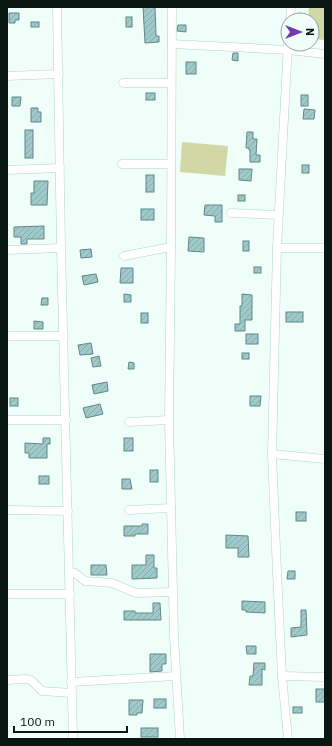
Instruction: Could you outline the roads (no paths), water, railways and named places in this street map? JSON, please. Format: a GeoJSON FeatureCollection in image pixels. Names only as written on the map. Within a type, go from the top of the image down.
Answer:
{"type":"FeatureCollection","features":[{"type":"Feature","properties":{"kind":"street"},"geometry":{"type":"LineString","coordinates":[[57,7],[73,739]]}},
{"type":"Feature","properties":{"kind":"street"},"geometry":{"type":"LineString","coordinates":[[172,7],[169,420],[174,636],[180,739]]}},
{"type":"Feature","properties":{"kind":"street"},"geometry":{"type":"LineString","coordinates":[[172,44],[280,47]]}},
{"type":"Feature","properties":{"kind":"street"},"geometry":{"type":"LineString","coordinates":[[288,52],[278,215],[272,454],[282,676],[288,739]]}},
{"type":"Feature","properties":{"kind":"street"},"geometry":{"type":"LineString","coordinates":[[314,52],[325,54]]}},
{"type":"Feature","properties":{"kind":"street"},"geometry":{"type":"LineString","coordinates":[[7,76],[59,74]]}},
{"type":"Feature","properties":{"kind":"street"},"geometry":{"type":"LineString","coordinates":[[123,83],[171,83]]}},
{"type":"Feature","properties":{"kind":"street"},"geometry":{"type":"LineString","coordinates":[[122,164],[171,164]]}},
{"type":"Feature","properties":{"kind":"street"},"geometry":{"type":"LineString","coordinates":[[7,170],[60,168]]}},
{"type":"Feature","properties":{"kind":"street"},"geometry":{"type":"LineString","coordinates":[[231,213],[278,215]]}},
{"type":"Feature","properties":{"kind":"street"},"geometry":{"type":"LineString","coordinates":[[124,256],[171,247]]}},
{"type":"Feature","properties":{"kind":"street"},"geometry":{"type":"LineString","coordinates":[[7,250],[62,248]]}},
{"type":"Feature","properties":{"kind":"street"},"geometry":{"type":"LineString","coordinates":[[277,248],[325,248]]}},
{"type":"Feature","properties":{"kind":"street"},"geometry":{"type":"LineString","coordinates":[[7,336],[64,336]]}},
{"type":"Feature","properties":{"kind":"street"},"geometry":{"type":"LineString","coordinates":[[7,420],[66,420]]}},
{"type":"Feature","properties":{"kind":"street"},"geometry":{"type":"LineString","coordinates":[[129,422],[169,420]]}},
{"type":"Feature","properties":{"kind":"street"},"geometry":{"type":"LineString","coordinates":[[272,454],[325,459]]}},
{"type":"Feature","properties":{"kind":"street"},"geometry":{"type":"LineString","coordinates":[[129,510],[171,508]]}},
{"type":"Feature","properties":{"kind":"street"},"geometry":{"type":"LineString","coordinates":[[7,510],[68,511]]}},
{"type":"Feature","properties":{"kind":"street"},"geometry":{"type":"LineString","coordinates":[[69,572],[75,573],[85,581],[112,583],[136,593],[173,592]]}},
{"type":"Feature","properties":{"kind":"street"},"geometry":{"type":"LineString","coordinates":[[7,594],[70,594]]}},
{"type":"Feature","properties":{"kind":"street"},"geometry":{"type":"LineString","coordinates":[[71,682],[176,676]]}},
{"type":"Feature","properties":{"kind":"street"},"geometry":{"type":"LineString","coordinates":[[282,676],[325,677]]}},
{"type":"Feature","properties":{"kind":"street"},"geometry":{"type":"LineString","coordinates":[[7,680],[27,679],[32,681],[42,691],[71,693]]}}]}
